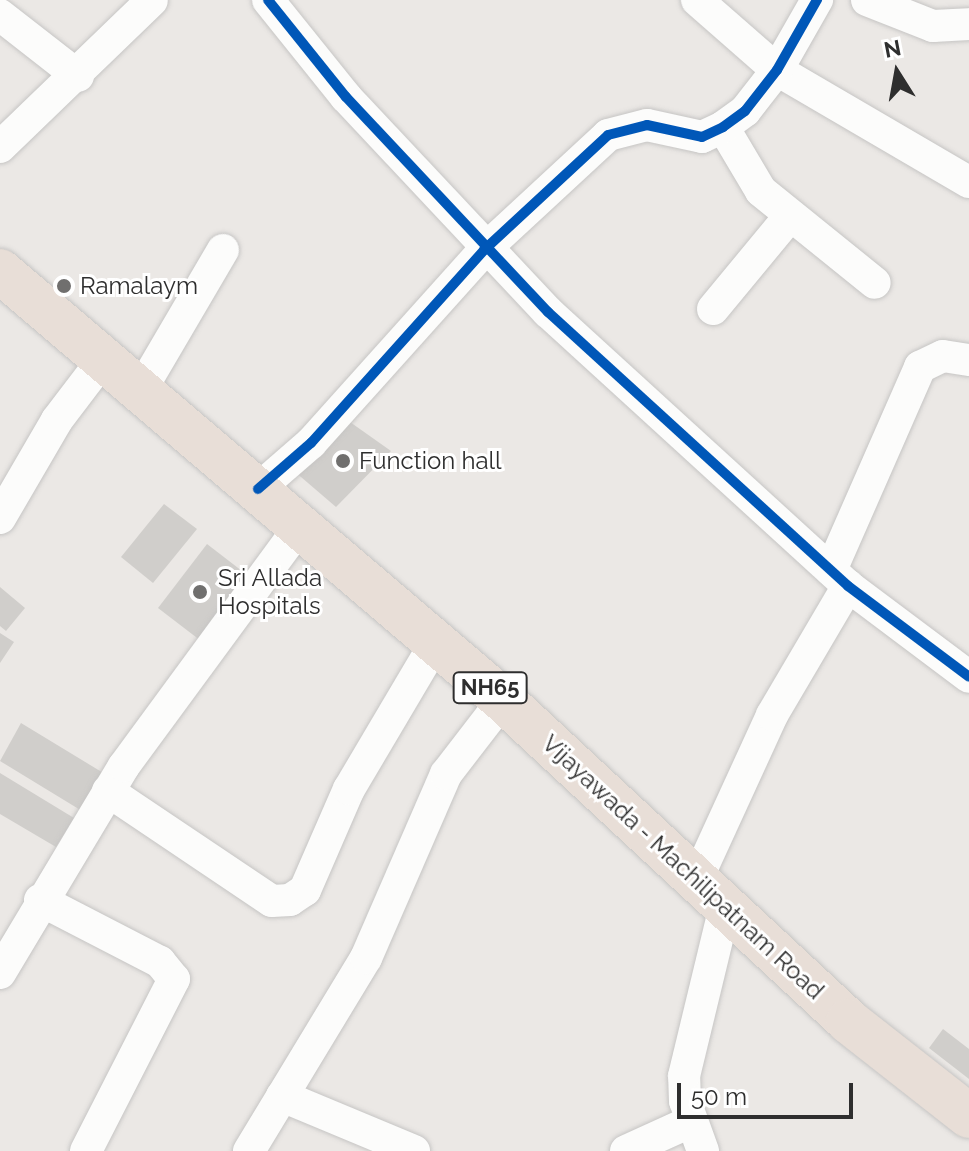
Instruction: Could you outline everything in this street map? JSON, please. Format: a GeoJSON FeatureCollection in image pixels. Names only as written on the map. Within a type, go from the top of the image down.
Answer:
{"type":"FeatureCollection","features":[{"type":"Feature","properties":{"kind":"highway","name":"Vijayawada - Machilipatnam Road"},"geometry":{"type":"LineString","coordinates":[[0,271],[142,388],[503,700],[848,1021],[969,1116]]}},
{"type":"Feature","properties":{"kind":"street"},"geometry":{"type":"LineString","coordinates":[[0,147],[78,76],[152,0]]}},
{"type":"Feature","properties":{"kind":"street"},"geometry":{"type":"LineString","coordinates":[[268,0],[484,250],[839,578],[969,677]]}},
{"type":"Feature","properties":{"kind":"street"},"geometry":{"type":"LineString","coordinates":[[697,0],[777,70],[969,182]]}},
{"type":"Feature","properties":{"kind":"street"},"geometry":{"type":"LineString","coordinates":[[258,489],[311,443],[484,250],[608,135],[647,125],[702,137],[745,111],[777,70],[817,0]]}},
{"type":"Feature","properties":{"kind":"street"},"geometry":{"type":"LineString","coordinates":[[867,0],[933,26],[969,24]]}},
{"type":"Feature","properties":{"kind":"street"},"geometry":{"type":"LineString","coordinates":[[0,15],[78,76]]}},
{"type":"Feature","properties":{"kind":"street"},"geometry":{"type":"LineString","coordinates":[[723,127],[750,177],[789,217],[875,283]]}},
{"type":"Feature","properties":{"kind":"street"},"geometry":{"type":"LineString","coordinates":[[713,309],[789,217]]}},
{"type":"Feature","properties":{"kind":"street"},"geometry":{"type":"LineString","coordinates":[[142,388],[223,250]]}},
{"type":"Feature","properties":{"kind":"street"},"geometry":{"type":"LineString","coordinates":[[703,1151],[690,1122],[684,1076],[711,891],[772,715],[839,578],[920,367],[943,356],[969,360]]}},
{"type":"Feature","properties":{"kind":"street"},"geometry":{"type":"LineString","coordinates":[[0,518],[8,486],[105,357]]}},
{"type":"Feature","properties":{"kind":"street"},"geometry":{"type":"LineString","coordinates":[[0,973],[40,900],[108,791],[186,675],[301,525]]}},
{"type":"Feature","properties":{"kind":"street"},"geometry":{"type":"LineString","coordinates":[[108,791],[272,901],[290,900],[305,890],[349,789],[436,642]]}},
{"type":"Feature","properties":{"kind":"street"},"geometry":{"type":"LineString","coordinates":[[249,1151],[366,958],[446,774],[503,700]]}},
{"type":"Feature","properties":{"kind":"street"},"geometry":{"type":"LineString","coordinates":[[40,900],[160,962],[174,979],[86,1151]]}},
{"type":"Feature","properties":{"kind":"street"},"geometry":{"type":"LineString","coordinates":[[282,1096],[414,1151]]}},
{"type":"Feature","properties":{"kind":"street"},"geometry":{"type":"LineString","coordinates":[[626,1151],[690,1122]]}},
{"type":"Feature","properties":{"kind":"building","name":"Function hall"},"geometry":{"type":"Polygon","coordinates":[[[350,422],[391,451],[336,507],[294,471],[350,422]]]}},
{"type":"Feature","properties":{"kind":"building"},"geometry":{"type":"Polygon","coordinates":[[[164,504],[197,529],[153,583],[121,557],[164,504]]]}},
{"type":"Feature","properties":{"kind":"building"},"geometry":{"type":"Polygon","coordinates":[[[207,544],[255,581],[205,644],[158,608],[207,544]]]}},
{"type":"Feature","properties":{"kind":"building"},"geometry":{"type":"Polygon","coordinates":[[[0,587],[25,608],[6,631],[0,626],[0,587]]]}},
{"type":"Feature","properties":{"kind":"building"},"geometry":{"type":"Polygon","coordinates":[[[0,633],[14,642],[0,663],[0,633]]]}},
{"type":"Feature","properties":{"kind":"building"},"geometry":{"type":"Polygon","coordinates":[[[21,723],[105,774],[82,811],[0,761],[21,723]]]}},
{"type":"Feature","properties":{"kind":"building"},"geometry":{"type":"Polygon","coordinates":[[[0,773],[74,818],[56,847],[0,814],[0,773]]]}},
{"type":"Feature","properties":{"kind":"building"},"geometry":{"type":"Polygon","coordinates":[[[943,1029],[969,1049],[969,1079],[929,1048],[943,1029]]]}},
{"type":"Feature","properties":{"kind":"cycle path"},"geometry":{"type":"LineString","coordinates":[[268,0],[346,97],[548,312],[848,586],[969,677]]}},
{"type":"Feature","properties":{"kind":"cycle path"},"geometry":{"type":"LineString","coordinates":[[258,489],[311,443],[484,250],[608,135],[647,125],[702,137],[745,111],[777,70],[817,0]]}},
{"type":"Feature","properties":{"kind":"place","name":"Ramalaym"},"geometry":{"type":"Point","coordinates":[64,286]}},
{"type":"Feature","properties":{"kind":"place","name":"Function hall"},"geometry":{"type":"Point","coordinates":[343,461]}},
{"type":"Feature","properties":{"kind":"place","name":"Sri Allada Hospitals"},"geometry":{"type":"Point","coordinates":[200,592]}}]}
